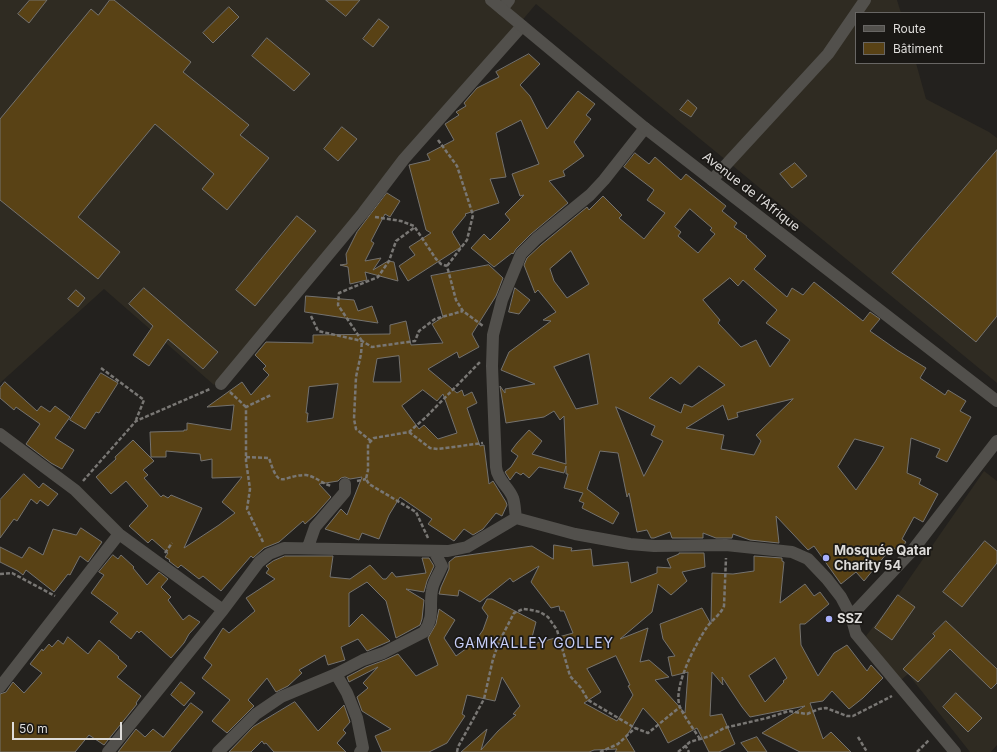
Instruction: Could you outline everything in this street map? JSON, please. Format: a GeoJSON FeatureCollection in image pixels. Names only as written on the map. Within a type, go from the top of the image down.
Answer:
{"type":"FeatureCollection","features":[{"type":"Feature","properties":{"kind":"street","name":"Avenue de l'Afrique"},"geometry":{"type":"LineString","coordinates":[[491,0],[506,4],[522,26],[645,128],[997,401]]}},
{"type":"Feature","properties":{"kind":"street"},"geometry":{"type":"LineString","coordinates":[[857,12],[865,0]]}},
{"type":"Feature","properties":{"kind":"street"},"geometry":{"type":"LineString","coordinates":[[712,180],[828,54],[855,15]]}},
{"type":"Feature","properties":{"kind":"street"},"geometry":{"type":"LineString","coordinates":[[221,384],[362,213],[404,159],[522,26]]}},
{"type":"Feature","properties":{"kind":"street"},"geometry":{"type":"LineString","coordinates":[[516,518],[514,499],[497,473],[495,442],[492,366],[494,333],[502,300],[521,254],[536,239],[590,195],[604,180],[645,128]]}},
{"type":"Feature","properties":{"kind":"street"},"geometry":{"type":"LineString","coordinates":[[0,434],[75,490],[119,534],[223,610]]}},
{"type":"Feature","properties":{"kind":"street"},"geometry":{"type":"LineString","coordinates":[[850,616],[912,551],[997,441]]}},
{"type":"Feature","properties":{"kind":"street"},"geometry":{"type":"LineString","coordinates":[[308,547],[315,527],[345,492],[345,484]]}},
{"type":"Feature","properties":{"kind":"street"},"geometry":{"type":"LineString","coordinates":[[108,752],[223,610],[259,562],[269,554],[284,548],[308,547],[448,551],[467,547],[516,518],[575,534],[630,544],[654,546],[726,546],[792,552],[808,559],[827,579],[841,597],[850,616],[856,634],[902,691],[955,752]]}},
{"type":"Feature","properties":{"kind":"street"},"geometry":{"type":"LineString","coordinates":[[0,687],[119,534]]}},
{"type":"Feature","properties":{"kind":"street"},"geometry":{"type":"LineString","coordinates":[[218,752],[252,718],[281,697],[336,674],[362,660],[384,653],[424,632],[431,617],[432,589],[442,566],[434,551]]}},
{"type":"Feature","properties":{"kind":"street"},"geometry":{"type":"LineString","coordinates":[[336,674],[347,693],[358,718],[363,748],[360,752]]}},
{"type":"Feature","properties":{"kind":"path"},"geometry":{"type":"LineString","coordinates":[[431,129],[457,166],[474,215],[467,240],[447,266]]}},
{"type":"Feature","properties":{"kind":"path"},"geometry":{"type":"LineString","coordinates":[[362,213],[383,219],[401,221],[415,227],[436,259],[441,264],[447,266]]}},
{"type":"Feature","properties":{"kind":"path"},"geometry":{"type":"LineString","coordinates":[[371,441],[356,429],[354,419],[356,377],[362,341],[338,306],[338,293],[378,277],[388,261],[396,241],[415,227]]}},
{"type":"Feature","properties":{"kind":"path"},"geometry":{"type":"LineString","coordinates":[[447,266],[456,300],[463,311],[494,333]]}},
{"type":"Feature","properties":{"kind":"path"},"geometry":{"type":"LineString","coordinates":[[311,316],[318,331],[362,341],[372,347],[415,340],[419,331],[435,319],[463,311]]}},
{"type":"Feature","properties":{"kind":"path"},"geometry":{"type":"LineString","coordinates":[[366,479],[368,470],[368,444],[374,438],[409,432],[426,417],[493,348]]}},
{"type":"Feature","properties":{"kind":"path"},"geometry":{"type":"LineString","coordinates":[[75,490],[136,421],[144,400],[101,368]]}},
{"type":"Feature","properties":{"kind":"path"},"geometry":{"type":"LineString","coordinates":[[136,421],[221,384],[246,407],[246,457],[250,489],[247,509],[269,554]]}},
{"type":"Feature","properties":{"kind":"path"},"geometry":{"type":"LineString","coordinates":[[246,407],[271,395]]}},
{"type":"Feature","properties":{"kind":"path"},"geometry":{"type":"LineString","coordinates":[[409,432],[430,448],[438,449],[495,442]]}},
{"type":"Feature","properties":{"kind":"path"},"geometry":{"type":"LineString","coordinates":[[246,457],[269,458],[274,474],[276,477],[282,479],[308,475],[331,487],[366,479]]}},
{"type":"Feature","properties":{"kind":"path"},"geometry":{"type":"LineString","coordinates":[[366,479],[373,487],[416,512],[434,551]]}},
{"type":"Feature","properties":{"kind":"path"},"geometry":{"type":"LineString","coordinates":[[700,739],[680,707],[679,689],[687,666],[707,627],[723,610],[726,546]]}},
{"type":"Feature","properties":{"kind":"path"},"geometry":{"type":"LineString","coordinates":[[0,574],[12,573],[55,595],[64,605]]}},
{"type":"Feature","properties":{"kind":"path"},"geometry":{"type":"LineString","coordinates":[[457,752],[484,700],[499,642],[514,613],[523,609],[540,612],[548,617],[556,630],[570,676],[581,688],[588,700],[635,728],[648,733],[680,707]]}},
{"type":"Feature","properties":{"kind":"path"},"geometry":{"type":"LineString","coordinates":[[678,752],[685,745],[710,736],[724,728],[767,718],[789,711],[807,714],[826,708],[847,716],[853,716],[902,691]]}},
{"type":"Feature","properties":{"kind":"path"},"geometry":{"type":"LineString","coordinates":[[600,752],[618,744],[635,728]]}},
{"type":"Feature","properties":{"kind":"path"},"geometry":{"type":"LineString","coordinates":[[858,737],[866,752]]}},
{"type":"Feature","properties":{"kind":"path"},"geometry":{"type":"LineString","coordinates":[[685,745],[689,752]]}},
{"type":"Feature","properties":{"kind":"shaded area"},"geometry":{"type":"Polygon","coordinates":[[[0,0],[897,0],[901,12],[855,12],[855,64],[916,64],[926,99],[989,132],[997,138],[997,383],[536,4],[214,385],[104,289],[0,383],[0,0]]]}},
{"type":"Feature","properties":{"kind":"shaded area"},"geometry":{"type":"Polygon","coordinates":[[[984,471],[997,481],[997,745],[991,752],[970,752],[908,674],[900,681],[866,636],[898,595],[984,471]]]}},
{"type":"Feature","properties":{"kind":"building"},"geometry":{"type":"Polygon","coordinates":[[[30,0],[47,0],[29,23],[18,14],[30,0]]]}},
{"type":"Feature","properties":{"kind":"building"},"geometry":{"type":"Polygon","coordinates":[[[110,0],[114,0],[191,62],[183,72],[249,125],[240,135],[269,158],[227,210],[202,189],[214,174],[155,124],[78,217],[120,252],[98,279],[0,200],[0,119],[91,9],[98,15],[110,0]]]}},
{"type":"Feature","properties":{"kind":"building"},"geometry":{"type":"Polygon","coordinates":[[[326,0],[360,0],[346,16],[326,0]]]}},
{"type":"Feature","properties":{"kind":"building"},"geometry":{"type":"Polygon","coordinates":[[[229,7],[239,17],[213,43],[203,33],[229,7]]]}},
{"type":"Feature","properties":{"kind":"building"},"geometry":{"type":"Polygon","coordinates":[[[379,19],[389,27],[373,47],[363,39],[379,19]]]}},
{"type":"Feature","properties":{"kind":"building"},"geometry":{"type":"Polygon","coordinates":[[[267,38],[310,74],[294,91],[252,56],[267,38]]]}},
{"type":"Feature","properties":{"kind":"building"},"geometry":{"type":"Polygon","coordinates":[[[529,54],[540,64],[520,85],[530,96],[547,129],[578,91],[595,104],[586,115],[591,119],[574,142],[584,156],[563,171],[565,176],[549,181],[568,203],[531,234],[513,254],[512,253],[494,267],[471,248],[484,234],[490,240],[510,220],[505,214],[524,195],[520,196],[512,174],[539,164],[521,120],[496,133],[506,177],[490,179],[499,203],[465,214],[466,215],[452,232],[461,247],[408,281],[399,266],[415,255],[409,247],[431,233],[426,230],[409,165],[430,160],[427,154],[454,140],[445,124],[459,115],[456,112],[466,106],[464,103],[477,88],[499,77],[496,72],[529,54]]]}},
{"type":"Feature","properties":{"kind":"building"},"geometry":{"type":"Polygon","coordinates":[[[688,100],[697,108],[691,117],[680,110],[688,100]]]}},
{"type":"Feature","properties":{"kind":"building"},"geometry":{"type":"Polygon","coordinates":[[[342,127],[357,139],[338,161],[324,149],[342,127]]]}},
{"type":"Feature","properties":{"kind":"building"},"geometry":{"type":"Polygon","coordinates":[[[997,150],[997,316],[976,342],[892,273],[997,150]]]}},
{"type":"Feature","properties":{"kind":"building"},"geometry":{"type":"Polygon","coordinates":[[[635,153],[649,164],[655,157],[681,180],[686,174],[726,206],[722,211],[737,223],[734,227],[747,236],[746,237],[766,256],[754,269],[787,297],[792,288],[803,295],[814,282],[863,321],[870,312],[880,319],[870,331],[926,368],[920,378],[945,395],[948,390],[966,401],[960,411],[971,417],[947,462],[936,457],[940,449],[911,438],[907,473],[921,479],[919,484],[938,494],[923,522],[914,517],[902,539],[906,542],[899,552],[892,547],[864,581],[856,572],[841,584],[814,546],[808,550],[776,516],[779,543],[750,540],[733,534],[732,538],[716,538],[703,533],[703,538],[672,538],[670,532],[651,538],[647,530],[637,532],[629,493],[627,497],[618,453],[600,451],[587,489],[619,513],[613,524],[582,508],[584,503],[579,501],[583,493],[564,488],[568,474],[566,474],[566,466],[564,473],[539,467],[529,478],[523,473],[521,475],[516,472],[510,480],[505,472],[511,467],[518,456],[511,451],[529,430],[542,441],[532,454],[566,464],[564,416],[560,420],[554,411],[544,417],[506,423],[500,386],[505,393],[505,389],[535,384],[501,370],[509,352],[551,321],[543,320],[556,312],[538,290],[535,293],[524,265],[527,258],[541,245],[587,207],[589,210],[603,196],[622,215],[619,218],[644,239],[665,213],[647,200],[654,190],[624,167],[635,153]],[[690,209],[675,227],[681,232],[678,236],[698,253],[715,234],[710,230],[712,228],[690,209]],[[571,251],[550,269],[554,281],[567,298],[589,284],[571,251]],[[730,278],[703,300],[720,320],[718,323],[741,347],[756,340],[770,367],[790,340],[766,323],[777,310],[743,280],[738,286],[730,278]],[[589,354],[554,367],[576,409],[598,404],[589,354]],[[699,366],[680,384],[671,377],[649,398],[681,413],[684,404],[692,407],[725,385],[699,366]],[[793,399],[737,413],[738,417],[728,420],[723,405],[686,428],[724,435],[721,449],[754,455],[761,441],[756,435],[793,399]],[[616,407],[644,476],[663,441],[651,435],[655,426],[616,407]],[[855,439],[838,467],[856,490],[884,447],[855,439]]]}},
{"type":"Feature","properties":{"kind":"building"},"geometry":{"type":"Polygon","coordinates":[[[795,163],[807,176],[792,188],[780,174],[795,163]]]}},
{"type":"Feature","properties":{"kind":"building"},"geometry":{"type":"Polygon","coordinates":[[[387,193],[400,201],[390,217],[385,214],[371,241],[374,243],[365,261],[381,258],[373,270],[388,261],[394,262],[398,281],[365,272],[367,280],[350,284],[348,267],[340,265],[347,264],[346,254],[357,232],[387,193]]]}},
{"type":"Feature","properties":{"kind":"building"},"geometry":{"type":"Polygon","coordinates":[[[297,216],[316,231],[255,306],[236,290],[297,216]]]}},
{"type":"Feature","properties":{"kind":"building"},"geometry":{"type":"Polygon","coordinates":[[[489,265],[503,278],[496,296],[472,334],[479,347],[459,358],[457,352],[428,369],[457,393],[462,390],[464,396],[472,392],[477,403],[467,408],[480,446],[484,445],[489,484],[493,481],[507,505],[502,516],[496,513],[483,529],[473,535],[464,529],[454,541],[428,524],[432,519],[400,497],[389,515],[379,539],[362,533],[359,540],[325,529],[341,509],[347,515],[362,477],[350,479],[345,477],[341,478],[338,481],[319,484],[331,497],[315,515],[305,524],[303,521],[279,542],[264,548],[253,558],[251,556],[221,591],[203,576],[199,579],[181,565],[178,568],[165,557],[168,553],[152,539],[148,543],[129,526],[148,506],[126,481],[111,494],[96,477],[116,459],[115,457],[133,440],[154,461],[143,470],[148,475],[144,478],[161,497],[163,495],[168,498],[171,495],[202,508],[184,548],[235,513],[222,502],[242,477],[212,478],[212,459],[201,461],[200,454],[166,451],[166,457],[151,457],[150,432],[184,431],[187,430],[187,423],[231,430],[234,405],[207,407],[242,382],[251,395],[269,375],[263,369],[266,366],[255,355],[266,342],[313,343],[313,335],[390,334],[390,325],[406,321],[411,345],[443,343],[432,324],[443,317],[431,276],[489,265]],[[399,356],[377,359],[373,382],[401,382],[399,356]],[[338,384],[309,387],[306,413],[308,413],[307,422],[333,418],[338,384]],[[423,390],[402,406],[419,429],[424,425],[438,439],[457,433],[443,394],[437,401],[423,390]]]}},
{"type":"Feature","properties":{"kind":"building"},"geometry":{"type":"Polygon","coordinates":[[[144,288],[218,352],[203,369],[168,339],[149,366],[133,355],[153,326],[129,304],[144,288]]]}},
{"type":"Feature","properties":{"kind":"building"},"geometry":{"type":"Polygon","coordinates":[[[515,288],[530,300],[519,314],[509,312],[515,288]]]}},
{"type":"Feature","properties":{"kind":"building"},"geometry":{"type":"Polygon","coordinates":[[[76,290],[85,298],[78,307],[68,299],[76,290]]]}},
{"type":"Feature","properties":{"kind":"building"},"geometry":{"type":"Polygon","coordinates":[[[306,296],[354,300],[358,311],[372,306],[378,323],[305,312],[306,296]]]}},
{"type":"Feature","properties":{"kind":"building"},"geometry":{"type":"Polygon","coordinates":[[[101,373],[118,383],[99,413],[96,412],[85,429],[70,420],[101,373]]]}},
{"type":"Feature","properties":{"kind":"building"},"geometry":{"type":"Polygon","coordinates":[[[5,382],[37,411],[41,406],[50,412],[55,406],[70,417],[55,438],[74,450],[62,469],[51,463],[26,444],[40,424],[16,407],[14,410],[0,398],[0,388],[5,382]]]}},
{"type":"Feature","properties":{"kind":"building"},"geometry":{"type":"Polygon","coordinates":[[[24,474],[39,488],[43,483],[58,494],[48,506],[40,500],[37,504],[31,499],[17,521],[14,519],[0,538],[0,500],[24,474]]]}},
{"type":"Feature","properties":{"kind":"building"},"geometry":{"type":"Polygon","coordinates":[[[81,528],[102,542],[88,562],[80,556],[70,575],[68,574],[54,592],[26,570],[23,575],[0,562],[0,547],[22,558],[29,547],[43,555],[53,529],[76,535],[81,528]]]}},
{"type":"Feature","properties":{"kind":"building"},"geometry":{"type":"Polygon","coordinates":[[[985,541],[997,551],[997,563],[962,607],[943,592],[985,541]]]}},
{"type":"Feature","properties":{"kind":"building"},"geometry":{"type":"Polygon","coordinates":[[[554,545],[572,548],[571,551],[591,549],[593,566],[628,562],[631,583],[657,573],[657,567],[671,568],[667,559],[679,553],[704,553],[705,567],[682,572],[687,581],[671,595],[658,584],[652,612],[620,639],[648,628],[640,662],[649,660],[669,677],[655,680],[685,713],[688,672],[672,676],[668,657],[675,656],[663,639],[660,624],[702,608],[711,624],[712,573],[733,574],[754,571],[754,556],[782,558],[782,561],[784,562],[780,603],[805,584],[814,596],[820,592],[829,604],[805,624],[800,624],[801,645],[818,676],[834,653],[847,645],[867,671],[871,665],[883,678],[863,698],[849,709],[832,691],[823,701],[810,703],[823,739],[831,732],[851,752],[800,752],[762,733],[805,706],[750,717],[722,677],[723,685],[712,672],[710,716],[722,714],[735,744],[719,752],[709,752],[697,728],[668,743],[658,724],[643,708],[626,737],[635,752],[615,752],[617,749],[594,750],[589,752],[461,752],[487,729],[481,750],[498,731],[516,715],[513,714],[520,706],[502,677],[495,701],[467,695],[462,714],[465,716],[447,743],[429,752],[382,752],[375,736],[391,729],[362,711],[357,697],[368,688],[363,683],[378,667],[349,682],[347,677],[366,667],[398,654],[416,676],[438,665],[428,638],[436,624],[439,609],[455,620],[444,638],[456,656],[474,643],[483,630],[488,616],[482,608],[487,599],[492,599],[536,622],[530,645],[573,633],[564,611],[560,611],[559,606],[551,608],[531,582],[539,566],[513,582],[510,578],[480,602],[459,590],[458,596],[439,594],[449,569],[449,562],[455,557],[532,546],[553,559],[554,545]],[[616,656],[587,669],[601,692],[584,703],[617,721],[633,695],[628,686],[630,685],[616,656]],[[775,658],[749,676],[765,702],[787,678],[775,658]]]}},
{"type":"Feature","properties":{"kind":"building"},"geometry":{"type":"Polygon","coordinates":[[[113,555],[118,559],[121,555],[134,567],[133,568],[147,585],[159,572],[168,579],[161,587],[171,597],[168,600],[183,620],[189,615],[200,622],[171,658],[141,631],[139,633],[137,631],[131,639],[110,622],[118,613],[91,593],[104,575],[99,572],[113,555]]]}},
{"type":"Feature","properties":{"kind":"building"},"geometry":{"type":"Polygon","coordinates":[[[285,556],[333,556],[330,577],[350,579],[370,565],[383,579],[386,579],[392,572],[396,577],[426,573],[422,558],[429,558],[434,566],[424,592],[406,589],[424,600],[422,619],[420,625],[396,638],[386,601],[367,582],[349,593],[349,627],[362,614],[390,641],[367,651],[358,639],[341,647],[345,660],[328,665],[325,655],[299,670],[302,673],[288,686],[276,692],[267,678],[248,700],[254,706],[227,733],[212,721],[230,700],[202,678],[212,665],[204,658],[223,628],[229,633],[255,611],[246,598],[275,579],[266,573],[269,569],[266,566],[285,556]]]}},
{"type":"Feature","properties":{"kind":"building"},"geometry":{"type":"Polygon","coordinates":[[[898,595],[915,607],[892,640],[875,628],[898,595]]]}},
{"type":"Feature","properties":{"kind":"building"},"geometry":{"type":"Polygon","coordinates":[[[946,621],[997,669],[997,683],[991,689],[950,649],[918,682],[903,669],[935,636],[933,634],[946,621]]]}},
{"type":"Feature","properties":{"kind":"building"},"geometry":{"type":"Polygon","coordinates":[[[68,637],[88,654],[99,640],[119,657],[118,658],[127,666],[117,677],[141,696],[136,703],[137,704],[104,745],[89,735],[75,752],[0,752],[0,694],[6,692],[13,682],[24,693],[42,673],[30,664],[42,649],[43,651],[49,644],[52,647],[58,640],[63,644],[68,637]]]}},
{"type":"Feature","properties":{"kind":"building"},"geometry":{"type":"Polygon","coordinates":[[[181,682],[195,693],[184,706],[171,695],[181,682]]]}},
{"type":"Feature","properties":{"kind":"building"},"geometry":{"type":"Polygon","coordinates":[[[956,693],[982,718],[968,732],[943,707],[956,693]]]}},
{"type":"Feature","properties":{"kind":"building"},"geometry":{"type":"Polygon","coordinates":[[[295,702],[318,731],[344,705],[350,722],[343,730],[346,733],[337,743],[346,752],[274,752],[266,743],[264,744],[262,741],[251,752],[229,752],[253,727],[295,702]]]}},
{"type":"Feature","properties":{"kind":"building"},"geometry":{"type":"Polygon","coordinates":[[[191,703],[203,712],[170,752],[118,752],[136,729],[145,737],[153,729],[163,737],[191,703]]]}},
{"type":"Feature","properties":{"kind":"building"},"geometry":{"type":"Polygon","coordinates":[[[757,737],[767,752],[748,752],[741,743],[757,737]]]}},
{"type":"Feature","properties":{"kind":"place","name":"Mosquée Qatar Charity 54"},"geometry":{"type":"Point","coordinates":[826,558]}},
{"type":"Feature","properties":{"kind":"place","name":"SSZ"},"geometry":{"type":"Point","coordinates":[829,619]}},
{"type":"Feature","properties":{"kind":"district","name":"GAMKALLEY GOLLEY"},"geometry":{"type":"Point","coordinates":[534,644]}}]}
